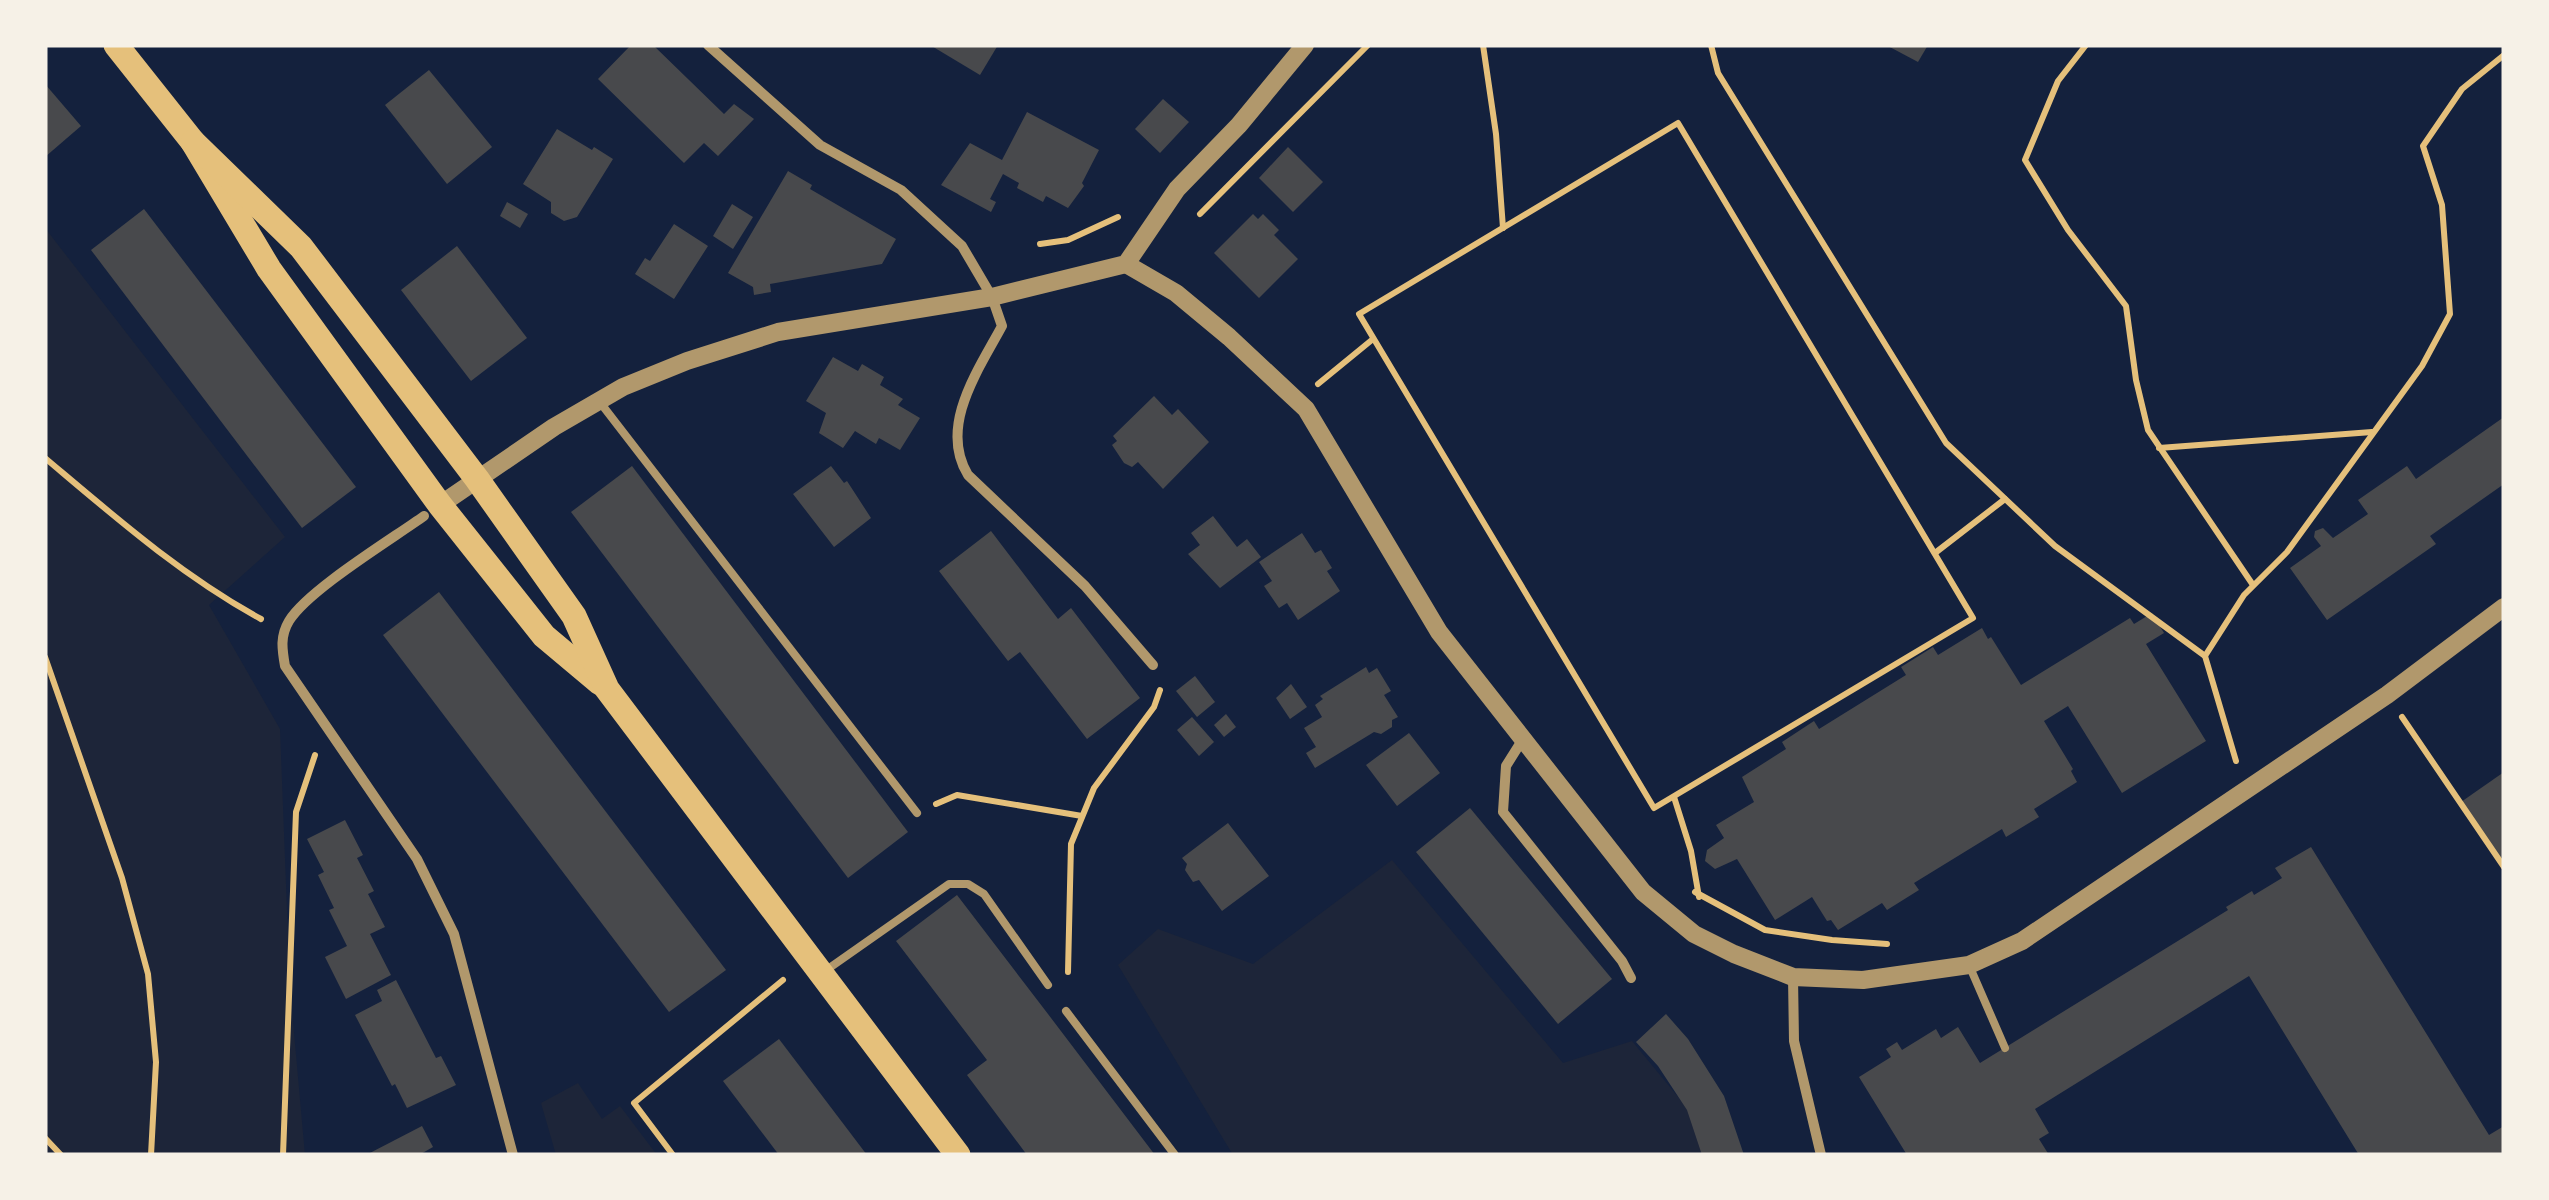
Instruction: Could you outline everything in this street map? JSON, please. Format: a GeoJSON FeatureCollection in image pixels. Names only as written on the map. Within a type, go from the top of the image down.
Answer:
{"type":"FeatureCollection","features":[{"type":"Feature","properties":{"kind":"main road"},"geometry":{"type":"LineString","coordinates":[[116,45],[193,142],[301,247],[477,479],[574,616],[607,689],[958,1155]]}},
{"type":"Feature","properties":{"kind":"main road"},"geometry":{"type":"LineString","coordinates":[[193,142],[269,269],[432,511],[544,636],[607,689]]}},
{"type":"Feature","properties":{"kind":"street"},"geometry":{"type":"LineString","coordinates":[[708,45],[820,145],[901,190],[962,246],[992,297],[1002,326],[964,396],[957,443],[961,464],[1085,586],[1154,665]]}},
{"type":"Feature","properties":{"kind":"street"},"geometry":{"type":"LineString","coordinates":[[513,1155],[454,934],[417,858],[285,666],[281,646],[290,618],[308,600],[477,479],[623,387],[687,361],[778,332],[992,297],[1126,264],[1177,189],[1239,125],[1305,45]]}},
{"type":"Feature","properties":{"kind":"street"},"geometry":{"type":"LineString","coordinates":[[1126,264],[1176,293],[1306,409],[1439,632],[1644,892],[1694,934],[1793,977],[1862,980],[1969,964],[2022,941],[2388,695],[2504,607]]}},
{"type":"Feature","properties":{"kind":"street"},"geometry":{"type":"LineString","coordinates":[[1523,739],[1506,766],[1503,812],[1632,978]]}},
{"type":"Feature","properties":{"kind":"street"},"geometry":{"type":"LineString","coordinates":[[1793,977],[1794,1041],[1821,1155]]}},
{"type":"Feature","properties":{"kind":"lane"},"geometry":{"type":"LineString","coordinates":[[599,401],[917,813]]}},
{"type":"Feature","properties":{"kind":"lane"},"geometry":{"type":"LineString","coordinates":[[822,974],[949,884],[968,884],[984,894],[1048,984]]}},
{"type":"Feature","properties":{"kind":"lane"},"geometry":{"type":"LineString","coordinates":[[1969,964],[2005,1048]]}},
{"type":"Feature","properties":{"kind":"lane"},"geometry":{"type":"LineString","coordinates":[[1066,1011],[1175,1155]]}},
{"type":"Feature","properties":{"kind":"path"},"geometry":{"type":"LineString","coordinates":[[1193,221],[1368,45]]}},
{"type":"Feature","properties":{"kind":"path"},"geometry":{"type":"LineString","coordinates":[[1483,45],[1496,134],[1503,228]]}},
{"type":"Feature","properties":{"kind":"path"},"geometry":{"type":"LineString","coordinates":[[1711,45],[1718,72],[1946,443],[2054,546],[2205,656],[2245,790]]}},
{"type":"Feature","properties":{"kind":"path"},"geometry":{"type":"LineString","coordinates":[[2086,45],[2058,81],[2025,160],[2068,230],[2126,306],[2136,380],[2148,430],[2253,585]]}},
{"type":"Feature","properties":{"kind":"path"},"geometry":{"type":"LineString","coordinates":[[2205,656],[2253,585],[2287,552],[2422,366],[2450,314],[2442,205],[2423,146],[2462,89],[2504,55]]}},
{"type":"Feature","properties":{"kind":"path"},"geometry":{"type":"LineString","coordinates":[[1678,123],[1973,618],[1654,808],[1374,339],[1358,314],[1678,123]]}},
{"type":"Feature","properties":{"kind":"path"},"geometry":{"type":"LineString","coordinates":[[1297,401],[1374,339]]}},
{"type":"Feature","properties":{"kind":"path"},"geometry":{"type":"LineString","coordinates":[[1308,384],[1318,400]]}},
{"type":"Feature","properties":{"kind":"path"},"geometry":{"type":"LineString","coordinates":[[2159,448],[2373,432]]}},
{"type":"Feature","properties":{"kind":"path"},"geometry":{"type":"LineString","coordinates":[[45,458],[158,553],[222,597],[284,632]]}},
{"type":"Feature","properties":{"kind":"path"},"geometry":{"type":"LineString","coordinates":[[1935,554],[2005,499]]}},
{"type":"Feature","properties":{"kind":"path"},"geometry":{"type":"LineString","coordinates":[[45,657],[122,878],[148,974],[156,1062],[151,1155]]}},
{"type":"Feature","properties":{"kind":"path"},"geometry":{"type":"LineString","coordinates":[[1068,972],[1071,844],[1094,788],[1154,708],[1161,687],[1154,665]]}},
{"type":"Feature","properties":{"kind":"path"},"geometry":{"type":"LineString","coordinates":[[2388,695],[2504,867]]}},
{"type":"Feature","properties":{"kind":"path"},"geometry":{"type":"LineString","coordinates":[[283,1155],[296,812],[326,722]]}},
{"type":"Feature","properties":{"kind":"path"},"geometry":{"type":"LineString","coordinates":[[917,813],[956,796],[1082,816]]}},
{"type":"Feature","properties":{"kind":"path"},"geometry":{"type":"LineString","coordinates":[[1674,797],[1699,894],[1694,934]]}},
{"type":"Feature","properties":{"kind":"path"},"geometry":{"type":"LineString","coordinates":[[1685,886],[1765,930],[1896,944]]}},
{"type":"Feature","properties":{"kind":"path"},"geometry":{"type":"LineString","coordinates":[[673,1155],[634,1102],[772,988]]}},
{"type":"Feature","properties":{"kind":"path"},"geometry":{"type":"LineString","coordinates":[[45,1138],[61,1155]]}},
{"type":"Feature","properties":{"kind":"shaded area"},"geometry":{"type":"Polygon","coordinates":[[[45,228],[285,537],[209,605],[280,729],[290,988],[305,1155],[45,1155],[45,228]]]}},
{"type":"Feature","properties":{"kind":"shaded area"},"geometry":{"type":"Polygon","coordinates":[[[1392,860],[1563,1063],[1632,1041],[1726,1155],[1233,1155],[1118,965],[1158,929],[1253,964],[1392,860]]]}},
{"type":"Feature","properties":{"kind":"shaded area"},"geometry":{"type":"Polygon","coordinates":[[[578,1083],[602,1119],[620,1106],[657,1155],[556,1155],[541,1103],[578,1083]]]}},
{"type":"Feature","properties":{"kind":"building"},"geometry":{"type":"Polygon","coordinates":[[[631,45],[653,45],[724,114],[734,104],[754,119],[718,156],[704,143],[684,163],[598,79],[631,45]]]}},
{"type":"Feature","properties":{"kind":"building"},"geometry":{"type":"Polygon","coordinates":[[[930,45],[998,45],[980,75],[930,45]]]}},
{"type":"Feature","properties":{"kind":"building"},"geometry":{"type":"Polygon","coordinates":[[[1886,45],[1928,45],[1918,62],[1886,45]]]}},
{"type":"Feature","properties":{"kind":"building"},"geometry":{"type":"Polygon","coordinates":[[[429,70],[492,147],[447,184],[385,105],[429,70]]]}},
{"type":"Feature","properties":{"kind":"building"},"geometry":{"type":"Polygon","coordinates":[[[45,84],[81,126],[45,157],[45,84]]]}},
{"type":"Feature","properties":{"kind":"building"},"geometry":{"type":"Polygon","coordinates":[[[1163,99],[1189,122],[1160,153],[1135,129],[1163,99]]]}},
{"type":"Feature","properties":{"kind":"building"},"geometry":{"type":"Polygon","coordinates":[[[1027,112],[1099,150],[1084,186],[1068,208],[1046,196],[1043,202],[1017,188],[1019,183],[1003,174],[990,199],[996,202],[991,212],[941,185],[970,143],[1002,160],[1027,112]]]}},
{"type":"Feature","properties":{"kind":"building"},"geometry":{"type":"Polygon","coordinates":[[[557,129],[613,159],[577,217],[564,221],[551,213],[551,202],[523,184],[557,129]]]}},
{"type":"Feature","properties":{"kind":"building"},"geometry":{"type":"Polygon","coordinates":[[[1288,147],[1323,182],[1293,212],[1259,178],[1288,147]]]}},
{"type":"Feature","properties":{"kind":"building"},"geometry":{"type":"Polygon","coordinates":[[[788,171],[812,185],[810,189],[896,239],[882,264],[770,284],[771,292],[754,295],[753,287],[728,273],[788,171]]]}},
{"type":"Feature","properties":{"kind":"building"},"geometry":{"type":"Polygon","coordinates":[[[507,202],[528,214],[520,228],[500,216],[507,202]]]}},
{"type":"Feature","properties":{"kind":"building"},"geometry":{"type":"Polygon","coordinates":[[[732,204],[753,217],[733,249],[713,236],[732,204]]]}},
{"type":"Feature","properties":{"kind":"building"},"geometry":{"type":"Polygon","coordinates":[[[144,209],[356,487],[302,528],[91,250],[144,209]]]}},
{"type":"Feature","properties":{"kind":"building"},"geometry":{"type":"Polygon","coordinates":[[[1253,214],[1258,219],[1263,214],[1279,230],[1274,235],[1298,259],[1259,298],[1214,253],[1253,214]]]}},
{"type":"Feature","properties":{"kind":"building"},"geometry":{"type":"Polygon","coordinates":[[[674,224],[708,246],[674,299],[635,274],[645,258],[650,261],[674,224]]]}},
{"type":"Feature","properties":{"kind":"building"},"geometry":{"type":"Polygon","coordinates":[[[457,246],[527,338],[471,381],[401,290],[457,246]]]}},
{"type":"Feature","properties":{"kind":"building"},"geometry":{"type":"Polygon","coordinates":[[[833,357],[858,371],[862,364],[884,377],[880,385],[903,399],[898,405],[920,418],[900,450],[879,438],[876,444],[855,431],[843,448],[819,433],[826,413],[806,401],[833,357]]]}},
{"type":"Feature","properties":{"kind":"building"},"geometry":{"type":"Polygon","coordinates":[[[1154,396],[1172,415],[1178,409],[1209,442],[1163,489],[1138,462],[1132,467],[1124,463],[1112,445],[1117,441],[1113,436],[1154,396]]]}},
{"type":"Feature","properties":{"kind":"building"},"geometry":{"type":"Polygon","coordinates":[[[2504,417],[2504,484],[2430,536],[2436,544],[2327,620],[2290,568],[2321,546],[2314,537],[2315,531],[2323,528],[2333,538],[2368,514],[2358,500],[2407,466],[2416,479],[2504,417]]]}},
{"type":"Feature","properties":{"kind":"building"},"geometry":{"type":"Polygon","coordinates":[[[632,466],[908,832],[848,878],[571,512],[632,466]]]}},
{"type":"Feature","properties":{"kind":"building"},"geometry":{"type":"Polygon","coordinates":[[[831,466],[844,483],[847,481],[871,518],[834,547],[793,494],[831,466]]]}},
{"type":"Feature","properties":{"kind":"building"},"geometry":{"type":"Polygon","coordinates":[[[1213,516],[1237,547],[1247,539],[1261,557],[1220,588],[1188,554],[1200,545],[1191,533],[1213,516]]]}},
{"type":"Feature","properties":{"kind":"building"},"geometry":{"type":"Polygon","coordinates":[[[991,531],[1058,619],[1071,608],[1140,698],[1087,739],[1020,652],[1008,661],[939,571],[991,531]]]}},
{"type":"Feature","properties":{"kind":"building"},"geometry":{"type":"Polygon","coordinates":[[[1302,533],[1315,553],[1321,550],[1332,568],[1327,571],[1340,591],[1298,620],[1287,603],[1279,608],[1264,586],[1272,581],[1259,562],[1302,533]]]}},
{"type":"Feature","properties":{"kind":"building"},"geometry":{"type":"Polygon","coordinates":[[[439,592],[726,970],[669,1012],[383,635],[439,592]]]}},
{"type":"Feature","properties":{"kind":"building"},"geometry":{"type":"Polygon","coordinates":[[[2152,613],[2164,633],[2146,644],[2206,741],[2122,793],[2068,706],[2044,721],[2077,782],[2034,809],[2039,817],[2006,837],[2002,829],[1914,883],[1919,890],[1887,910],[1882,903],[1838,930],[1831,920],[1827,921],[1812,897],[1775,920],[1737,859],[1715,869],[1705,861],[1707,850],[1724,838],[1716,825],[1754,802],[1742,777],[1786,749],[1782,742],[1814,721],[1819,729],[1906,675],[1901,667],[1933,647],[1938,655],[1982,628],[2021,685],[2130,618],[2134,624],[2152,613]]]}},
{"type":"Feature","properties":{"kind":"building"},"geometry":{"type":"Polygon","coordinates":[[[1366,667],[1369,673],[1377,668],[1391,691],[1384,695],[1398,717],[1381,734],[1374,732],[1315,768],[1306,753],[1316,747],[1304,728],[1322,717],[1315,705],[1323,699],[1320,696],[1366,667]]]}},
{"type":"Feature","properties":{"kind":"building"},"geometry":{"type":"Polygon","coordinates":[[[1195,676],[1215,702],[1197,717],[1176,691],[1195,676]]]}},
{"type":"Feature","properties":{"kind":"building"},"geometry":{"type":"Polygon","coordinates":[[[1291,684],[1307,707],[1290,719],[1276,698],[1291,684]]]}},
{"type":"Feature","properties":{"kind":"building"},"geometry":{"type":"Polygon","coordinates":[[[1226,714],[1236,727],[1224,737],[1214,725],[1226,714]]]}},
{"type":"Feature","properties":{"kind":"building"},"geometry":{"type":"Polygon","coordinates":[[[1192,717],[1214,742],[1199,756],[1177,730],[1192,717]]]}},
{"type":"Feature","properties":{"kind":"building"},"geometry":{"type":"Polygon","coordinates":[[[1409,733],[1440,773],[1397,806],[1366,765],[1409,733]]]}},
{"type":"Feature","properties":{"kind":"building"},"geometry":{"type":"Polygon","coordinates":[[[2504,772],[2504,864],[2461,802],[2504,772]]]}},
{"type":"Feature","properties":{"kind":"building"},"geometry":{"type":"Polygon","coordinates":[[[1470,808],[1612,979],[1558,1024],[1416,852],[1470,808]]]}},
{"type":"Feature","properties":{"kind":"building"},"geometry":{"type":"Polygon","coordinates":[[[345,820],[363,855],[357,858],[374,891],[368,894],[385,927],[370,934],[391,975],[346,999],[325,957],[347,946],[329,910],[334,908],[318,875],[324,872],[307,839],[345,820]]]}},
{"type":"Feature","properties":{"kind":"building"},"geometry":{"type":"Polygon","coordinates":[[[1228,823],[1269,876],[1222,911],[1199,880],[1193,882],[1182,858],[1228,823]]]}},
{"type":"Feature","properties":{"kind":"building"},"geometry":{"type":"Polygon","coordinates":[[[2311,847],[2489,1135],[2504,1126],[2504,1155],[2359,1155],[2249,976],[2035,1109],[2049,1133],[2039,1139],[2049,1155],[1907,1155],[1859,1077],[1891,1057],[1886,1049],[1897,1042],[1902,1050],[1936,1029],[1941,1038],[1958,1027],[1980,1063],[2228,910],[2226,907],[2252,891],[2254,895],[2282,878],[2275,868],[2311,847]]]}},
{"type":"Feature","properties":{"kind":"building"},"geometry":{"type":"Polygon","coordinates":[[[957,895],[1155,1155],[1027,1155],[967,1075],[987,1060],[896,941],[957,895]]]}},
{"type":"Feature","properties":{"kind":"building"},"geometry":{"type":"Polygon","coordinates":[[[396,980],[436,1058],[441,1056],[456,1085],[407,1108],[355,1015],[382,1001],[377,990],[396,980]]]}},
{"type":"Feature","properties":{"kind":"building"},"geometry":{"type":"Polygon","coordinates":[[[1666,1014],[1688,1039],[1724,1096],[1744,1155],[1702,1155],[1687,1110],[1658,1066],[1636,1042],[1666,1014]]]}},
{"type":"Feature","properties":{"kind":"building"},"geometry":{"type":"Polygon","coordinates":[[[779,1039],[867,1155],[779,1155],[723,1081],[779,1039]]]}},
{"type":"Feature","properties":{"kind":"building"},"geometry":{"type":"Polygon","coordinates":[[[422,1126],[433,1147],[419,1155],[366,1155],[422,1126]]]}}]}
